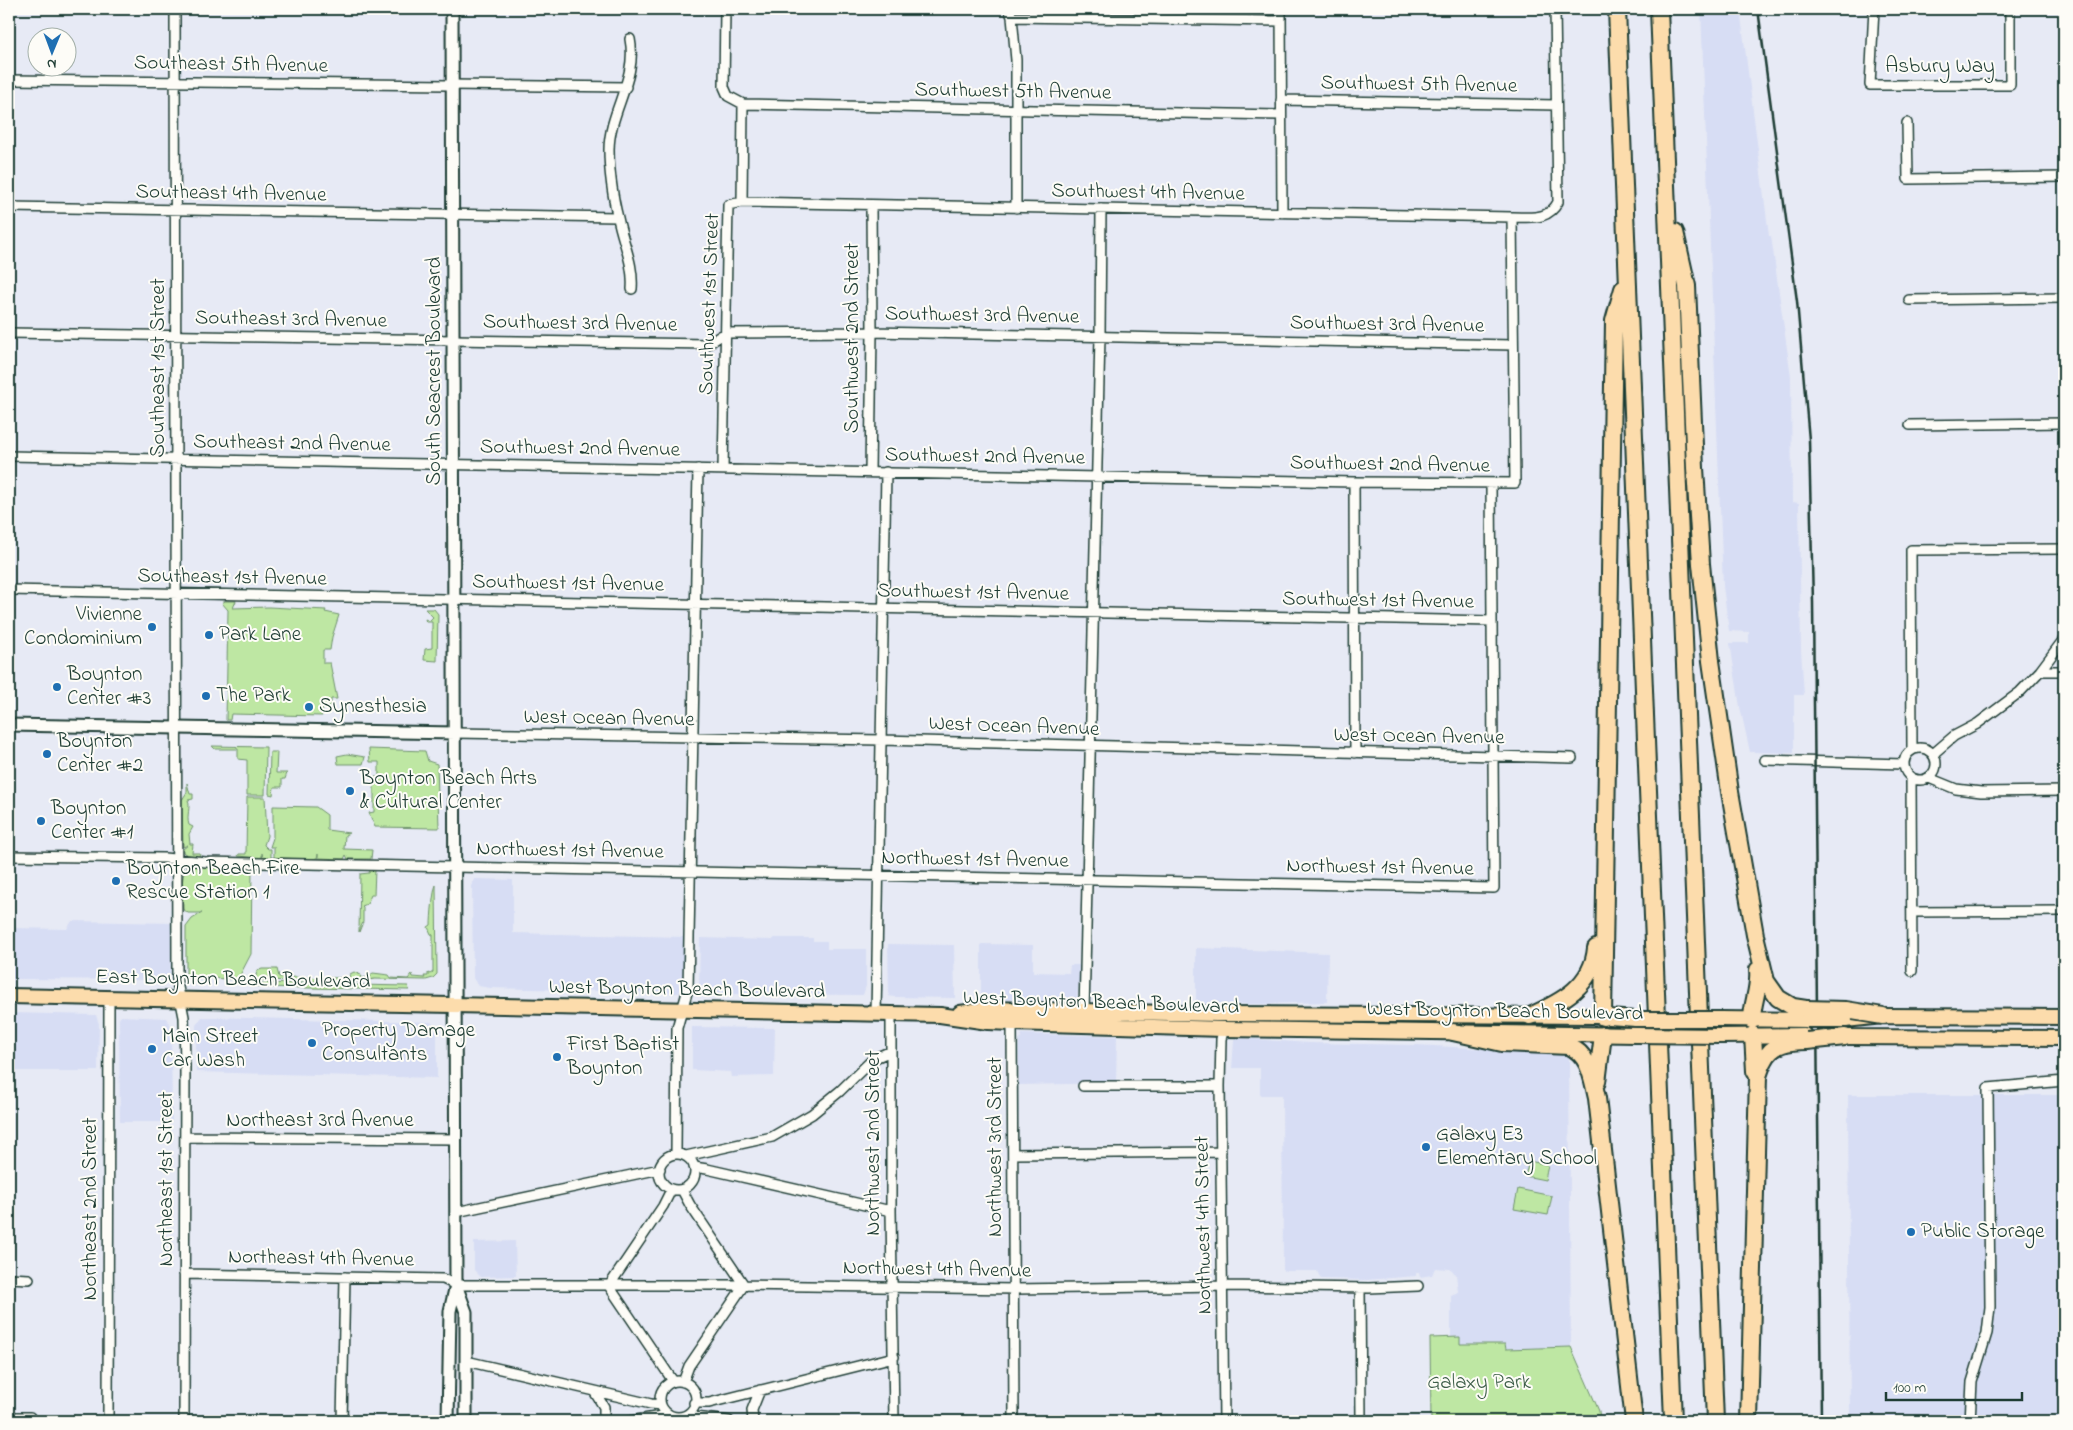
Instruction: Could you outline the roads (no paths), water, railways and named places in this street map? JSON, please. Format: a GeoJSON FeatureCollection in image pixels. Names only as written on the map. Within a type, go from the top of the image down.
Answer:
{"type":"FeatureCollection","features":[{"type":"Feature","properties":{"kind":"highway"},"geometry":{"type":"LineString","coordinates":[[1617,9],[1673,1421]]}},
{"type":"Feature","properties":{"kind":"highway"},"geometry":{"type":"LineString","coordinates":[[1659,9],[1715,1421]]}},
{"type":"Feature","properties":{"kind":"highway"},"geometry":{"type":"LineString","coordinates":[[1666,191],[1687,286],[1695,476],[1711,662],[1730,792],[1763,974],[1769,987],[1778,998],[1806,1014],[1846,1010],[1883,1016]]}},
{"type":"Feature","properties":{"kind":"highway"},"geometry":{"type":"LineString","coordinates":[[1603,1017],[1614,320],[1627,275]]}},
{"type":"Feature","properties":{"kind":"highway"},"geometry":{"type":"LineString","coordinates":[[1530,1016],[1564,1000],[1577,989],[1588,975],[1596,954],[1596,933],[1604,891]]}},
{"type":"Feature","properties":{"kind":"highway"},"geometry":{"type":"LineString","coordinates":[[1755,935],[1759,986],[1752,1010],[1752,1027],[1755,1071],[1758,1076]]}},
{"type":"Feature","properties":{"kind":"highway"},"geometry":{"type":"LineString","coordinates":[[1453,1032],[1502,1043],[1559,1044],[1573,1048],[1588,1063],[1596,1098],[1634,1421]]}},
{"type":"Feature","properties":{"kind":"highway"},"geometry":{"type":"LineString","coordinates":[[1596,1098],[1597,1072],[1603,1035]]}},
{"type":"Feature","properties":{"kind":"highway"},"geometry":{"type":"LineString","coordinates":[[1749,1421],[1758,1076],[1767,1055],[1786,1042],[1808,1038],[1845,1037]]}},
{"type":"Feature","properties":{"kind":"main road","name":"East Boynton Beach Boulevard"},"geometry":{"type":"LineString","coordinates":[[9,996],[456,1004]]}},
{"type":"Feature","properties":{"kind":"main road","name":"West Boynton Beach Boulevard"},"geometry":{"type":"LineString","coordinates":[[456,1004],[946,1015],[988,1022],[1224,1029],[1720,1036],[1806,1014]]}},
{"type":"Feature","properties":{"kind":"main road","name":"West Boynton Beach Boulevard"},"geometry":{"type":"LineString","coordinates":[[946,1015],[989,1009],[1084,1012],[1530,1016],[1720,1020],[1808,1038]]}},
{"type":"Feature","properties":{"kind":"main road"},"geometry":{"type":"LineString","coordinates":[[1224,1029],[1237,1022],[1290,1022],[1323,1014]]}},
{"type":"Feature","properties":{"kind":"main road"},"geometry":{"type":"LineString","coordinates":[[1883,1016],[2064,1017]]}},
{"type":"Feature","properties":{"kind":"main road"},"geometry":{"type":"LineString","coordinates":[[1603,1017],[1603,1035]]}},
{"type":"Feature","properties":{"kind":"main road"},"geometry":{"type":"LineString","coordinates":[[1845,1037],[2064,1038]]}},
{"type":"Feature","properties":{"kind":"street","name":"Southeast 1st Street"},"geometry":{"type":"LineString","coordinates":[[175,9],[177,728]]}},
{"type":"Feature","properties":{"kind":"street","name":"South Seacrest Boulevard"},"geometry":{"type":"LineString","coordinates":[[452,9],[456,1285]]}},
{"type":"Feature","properties":{"kind":"street"},"geometry":{"type":"LineString","coordinates":[[725,9],[724,87],[728,96],[744,104]]}},
{"type":"Feature","properties":{"kind":"street"},"geometry":{"type":"LineString","coordinates":[[1281,9],[1282,212]]}},
{"type":"Feature","properties":{"kind":"street"},"geometry":{"type":"LineString","coordinates":[[1555,9],[1556,105]]}},
{"type":"Feature","properties":{"kind":"street","name":"Asbury Way"},"geometry":{"type":"LineString","coordinates":[[1874,9],[1870,85],[2010,85],[2010,9]]}},
{"type":"Feature","properties":{"kind":"street"},"geometry":{"type":"LineString","coordinates":[[1016,208],[1016,60],[1011,13],[1281,20]]}},
{"type":"Feature","properties":{"kind":"street"},"geometry":{"type":"LineString","coordinates":[[630,39],[632,63],[610,135],[609,150],[617,217],[631,264],[632,289]]}},
{"type":"Feature","properties":{"kind":"street","name":"Southeast 5th Avenue"},"geometry":{"type":"LineString","coordinates":[[9,80],[452,85]]}},
{"type":"Feature","properties":{"kind":"street"},"geometry":{"type":"LineString","coordinates":[[452,85],[626,87]]}},
{"type":"Feature","properties":{"kind":"street","name":"Southwest 5th Avenue"},"geometry":{"type":"LineString","coordinates":[[1281,100],[1556,105]]}},
{"type":"Feature","properties":{"kind":"street","name":"Southwest 5th Avenue"},"geometry":{"type":"LineString","coordinates":[[744,104],[1281,115]]}},
{"type":"Feature","properties":{"kind":"street","name":"Southwest 1st Street"},"geometry":{"type":"LineString","coordinates":[[723,469],[728,206],[742,202],[744,104]]}},
{"type":"Feature","properties":{"kind":"street","name":"Southwest 4th Avenue"},"geometry":{"type":"LineString","coordinates":[[742,202],[1512,218],[1542,216],[1553,211],[1558,202],[1556,105]]}},
{"type":"Feature","properties":{"kind":"street"},"geometry":{"type":"LineString","coordinates":[[1907,123],[1908,179],[2064,177]]}},
{"type":"Feature","properties":{"kind":"street","name":"Southwest 2nd Street"},"geometry":{"type":"LineString","coordinates":[[870,472],[871,205]]}},
{"type":"Feature","properties":{"kind":"street","name":"Southeast 4th Avenue"},"geometry":{"type":"LineString","coordinates":[[9,207],[452,215]]}},
{"type":"Feature","properties":{"kind":"street"},"geometry":{"type":"LineString","coordinates":[[1084,1012],[1100,336],[1101,209]]}},
{"type":"Feature","properties":{"kind":"street"},"geometry":{"type":"LineString","coordinates":[[452,215],[617,217]]}},
{"type":"Feature","properties":{"kind":"street"},"geometry":{"type":"LineString","coordinates":[[1512,218],[1513,345]]}},
{"type":"Feature","properties":{"kind":"street"},"geometry":{"type":"LineString","coordinates":[[1909,300],[2064,298]]}},
{"type":"Feature","properties":{"kind":"street","name":"Southwest 3rd Avenue"},"geometry":{"type":"LineString","coordinates":[[453,340],[708,344],[725,333],[872,332],[1513,345]]}},
{"type":"Feature","properties":{"kind":"street","name":"Southeast 3rd Avenue"},"geometry":{"type":"LineString","coordinates":[[9,333],[453,340]]}},
{"type":"Feature","properties":{"kind":"street","name":"Southwest 2nd Avenue"},"geometry":{"type":"LineString","coordinates":[[454,464],[1354,482],[1515,483],[1513,345]]}},
{"type":"Feature","properties":{"kind":"street"},"geometry":{"type":"LineString","coordinates":[[1910,425],[2064,423]]}},
{"type":"Feature","properties":{"kind":"street","name":"Southeast 2nd Avenue"},"geometry":{"type":"LineString","coordinates":[[9,456],[454,464]]}},
{"type":"Feature","properties":{"kind":"street"},"geometry":{"type":"LineString","coordinates":[[676,1153],[677,1028],[688,989],[698,469]]}},
{"type":"Feature","properties":{"kind":"street"},"geometry":{"type":"LineString","coordinates":[[876,1014],[885,609],[886,472]]}},
{"type":"Feature","properties":{"kind":"street"},"geometry":{"type":"LineString","coordinates":[[1354,482],[1355,753]]}},
{"type":"Feature","properties":{"kind":"street"},"geometry":{"type":"LineString","coordinates":[[1491,484],[1492,755]]}},
{"type":"Feature","properties":{"kind":"street"},"geometry":{"type":"LineString","coordinates":[[1912,749],[1911,550],[2064,549]]}},
{"type":"Feature","properties":{"kind":"street","name":"Southeast 1st Avenue"},"geometry":{"type":"LineString","coordinates":[[9,590],[455,599]]}},
{"type":"Feature","properties":{"kind":"street","name":"Southwest 1st Avenue"},"geometry":{"type":"LineString","coordinates":[[455,599],[1491,621]]}},
{"type":"Feature","properties":{"kind":"street"},"geometry":{"type":"LineString","coordinates":[[1933,754],[1954,736],[1999,709],[2040,671],[2064,639]]}},
{"type":"Feature","properties":{"kind":"street"},"geometry":{"type":"LineString","coordinates":[[2040,671],[2064,671]]}},
{"type":"Feature","properties":{"kind":"street"},"geometry":{"type":"LineString","coordinates":[[9,725],[455,733]]}},
{"type":"Feature","properties":{"kind":"street","name":"Northeast 1st Street"},"geometry":{"type":"LineString","coordinates":[[177,728],[177,982],[184,1017],[184,1421]]}},
{"type":"Feature","properties":{"kind":"street","name":"West Ocean Avenue"},"geometry":{"type":"LineString","coordinates":[[455,733],[882,740],[1572,758]]}},
{"type":"Feature","properties":{"kind":"street"},"geometry":{"type":"LineString","coordinates":[[1912,971],[1911,778],[1904,769],[1904,764],[1906,755],[1912,749],[1922,748],[1933,754],[1936,764],[1935,770],[1929,778]]}},
{"type":"Feature","properties":{"kind":"street","name":"Northwest 1st Avenue"},"geometry":{"type":"LineString","coordinates":[[9,856],[164,858],[206,862],[1494,888],[1492,755]]}},
{"type":"Feature","properties":{"kind":"street"},"geometry":{"type":"LineString","coordinates":[[1764,760],[1904,764]]}},
{"type":"Feature","properties":{"kind":"street"},"geometry":{"type":"LineString","coordinates":[[1911,778],[1920,780],[1929,778],[1956,789],[1981,792],[2064,791]]}},
{"type":"Feature","properties":{"kind":"street"},"geometry":{"type":"LineString","coordinates":[[1912,912],[2064,911]]}},
{"type":"Feature","properties":{"kind":"street","name":"Northeast 2nd Street"},"geometry":{"type":"LineString","coordinates":[[108,1421],[109,998]]}},
{"type":"Feature","properties":{"kind":"street","name":"Northwest 2nd Street"},"geometry":{"type":"LineString","coordinates":[[891,1014],[894,1421]]}},
{"type":"Feature","properties":{"kind":"street","name":"Northwest 3rd Street"},"geometry":{"type":"LineString","coordinates":[[1012,1023],[1015,1289],[1014,1421]]}},
{"type":"Feature","properties":{"kind":"street","name":"Northwest 4th Street"},"geometry":{"type":"LineString","coordinates":[[1224,1029],[1221,1041],[1220,1086],[1224,1421]]}},
{"type":"Feature","properties":{"kind":"street"},"geometry":{"type":"LineString","coordinates":[[686,1156],[694,1168],[692,1182],[682,1190],[670,1190],[662,1182],[660,1169],[662,1162],[668,1156],[676,1153],[686,1156],[772,1137],[812,1114],[840,1091],[873,1058],[891,1051]]}},
{"type":"Feature","properties":{"kind":"street"},"geometry":{"type":"LineString","coordinates":[[1970,1421],[1972,1382],[1987,1333],[1990,1307],[1988,1088],[2064,1081]]}},
{"type":"Feature","properties":{"kind":"street"},"geometry":{"type":"LineString","coordinates":[[1083,1086],[1220,1086]]}},
{"type":"Feature","properties":{"kind":"street","name":"Northeast 3rd Avenue"},"geometry":{"type":"LineString","coordinates":[[185,1137],[456,1139]]}},
{"type":"Feature","properties":{"kind":"street"},"geometry":{"type":"LineString","coordinates":[[1013,1154],[1221,1152]]}},
{"type":"Feature","properties":{"kind":"street"},"geometry":{"type":"LineString","coordinates":[[694,1168],[707,1169],[891,1211]]}},
{"type":"Feature","properties":{"kind":"street"},"geometry":{"type":"LineString","coordinates":[[456,1212],[660,1169]]}},
{"type":"Feature","properties":{"kind":"street"},"geometry":{"type":"LineString","coordinates":[[670,1190],[663,1206],[609,1286],[673,1381]]}},
{"type":"Feature","properties":{"kind":"street"},"geometry":{"type":"LineString","coordinates":[[682,1190],[744,1285],[689,1366],[683,1382]]}},
{"type":"Feature","properties":{"kind":"street","name":"Northeast 4th Avenue"},"geometry":{"type":"LineString","coordinates":[[184,1274],[443,1279],[456,1285]]}},
{"type":"Feature","properties":{"kind":"street"},"geometry":{"type":"LineString","coordinates":[[342,1421],[345,1277]]}},
{"type":"Feature","properties":{"kind":"street"},"geometry":{"type":"LineString","coordinates":[[9,1278],[29,1278]]}},
{"type":"Feature","properties":{"kind":"street"},"geometry":{"type":"LineString","coordinates":[[456,1285],[466,1312],[466,1421]]}},
{"type":"Feature","properties":{"kind":"street"},"geometry":{"type":"LineString","coordinates":[[448,1421],[450,1311],[456,1285]]}},
{"type":"Feature","properties":{"kind":"street","name":"Northwest 4th Avenue"},"geometry":{"type":"LineString","coordinates":[[456,1285],[744,1285],[1015,1289],[1222,1286],[1360,1288],[1418,1286]]}},
{"type":"Feature","properties":{"kind":"street"},"geometry":{"type":"LineString","coordinates":[[1360,1288],[1361,1421]]}},
{"type":"Feature","properties":{"kind":"street"},"geometry":{"type":"LineString","coordinates":[[694,1403],[708,1403],[894,1358]]}},
{"type":"Feature","properties":{"kind":"street"},"geometry":{"type":"LineString","coordinates":[[466,1361],[651,1404],[661,1404]]}},
{"type":"Feature","properties":{"kind":"street"},"geometry":{"type":"LineString","coordinates":[[668,1415],[661,1404],[664,1389],[673,1381],[683,1382],[688,1384],[694,1392],[694,1403],[691,1412],[682,1419]]}},
{"type":"Feature","properties":{"kind":"street"},"geometry":{"type":"LineString","coordinates":[[753,1421],[752,1410],[760,1390]]}},
{"type":"Feature","properties":{"kind":"street"},"geometry":{"type":"LineString","coordinates":[[594,1391],[604,1407],[604,1421]]}},
{"type":"Feature","properties":{"kind":"street"},"geometry":{"type":"LineString","coordinates":[[631,1421],[668,1415],[682,1419],[729,1421]]}},
{"type":"Feature","properties":{"kind":"street"},"geometry":{"type":"LineString","coordinates":[[9,1417],[30,1417]]}},
{"type":"Feature","properties":{"kind":"railway"},"geometry":{"type":"LineString","coordinates":[[1758,9],[1797,301],[1809,440],[1813,602],[1821,1421]]}},
{"type":"Feature","properties":{"kind":"place","name":"Vivienne Condominium"},"geometry":{"type":"Point","coordinates":[152,627]}},
{"type":"Feature","properties":{"kind":"place","name":"Park Lane"},"geometry":{"type":"Point","coordinates":[209,635]}},
{"type":"Feature","properties":{"kind":"place","name":"Boynton Center #3"},"geometry":{"type":"Point","coordinates":[57,687]}},
{"type":"Feature","properties":{"kind":"place","name":"The Park"},"geometry":{"type":"Point","coordinates":[206,696]}},
{"type":"Feature","properties":{"kind":"place","name":"Synesthesia"},"geometry":{"type":"Point","coordinates":[309,707]}},
{"type":"Feature","properties":{"kind":"place","name":"Boynton Center #2"},"geometry":{"type":"Point","coordinates":[47,754]}},
{"type":"Feature","properties":{"kind":"place","name":"Boynton Beach Arts & Cultural Center"},"geometry":{"type":"Point","coordinates":[350,791]}},
{"type":"Feature","properties":{"kind":"place","name":"Boynton Center #1"},"geometry":{"type":"Point","coordinates":[41,821]}},
{"type":"Feature","properties":{"kind":"place","name":"Boynton Beach Fire Rescue Station 1"},"geometry":{"type":"Point","coordinates":[116,881]}},
{"type":"Feature","properties":{"kind":"place","name":"Property Damage Consultants"},"geometry":{"type":"Point","coordinates":[312,1043]}},
{"type":"Feature","properties":{"kind":"place","name":"Main Street Car Wash"},"geometry":{"type":"Point","coordinates":[152,1049]}},
{"type":"Feature","properties":{"kind":"place","name":"First Baptist Boynton"},"geometry":{"type":"Point","coordinates":[557,1057]}},
{"type":"Feature","properties":{"kind":"place","name":"Galaxy E3 Elementary School"},"geometry":{"type":"Point","coordinates":[1426,1147]}},
{"type":"Feature","properties":{"kind":"place","name":"Public Storage"},"geometry":{"type":"Point","coordinates":[1911,1232]}},
{"type":"Feature","properties":{"kind":"park label","name":"Galaxy Park"},"geometry":{"type":"Point","coordinates":[1479,1383]}}]}
